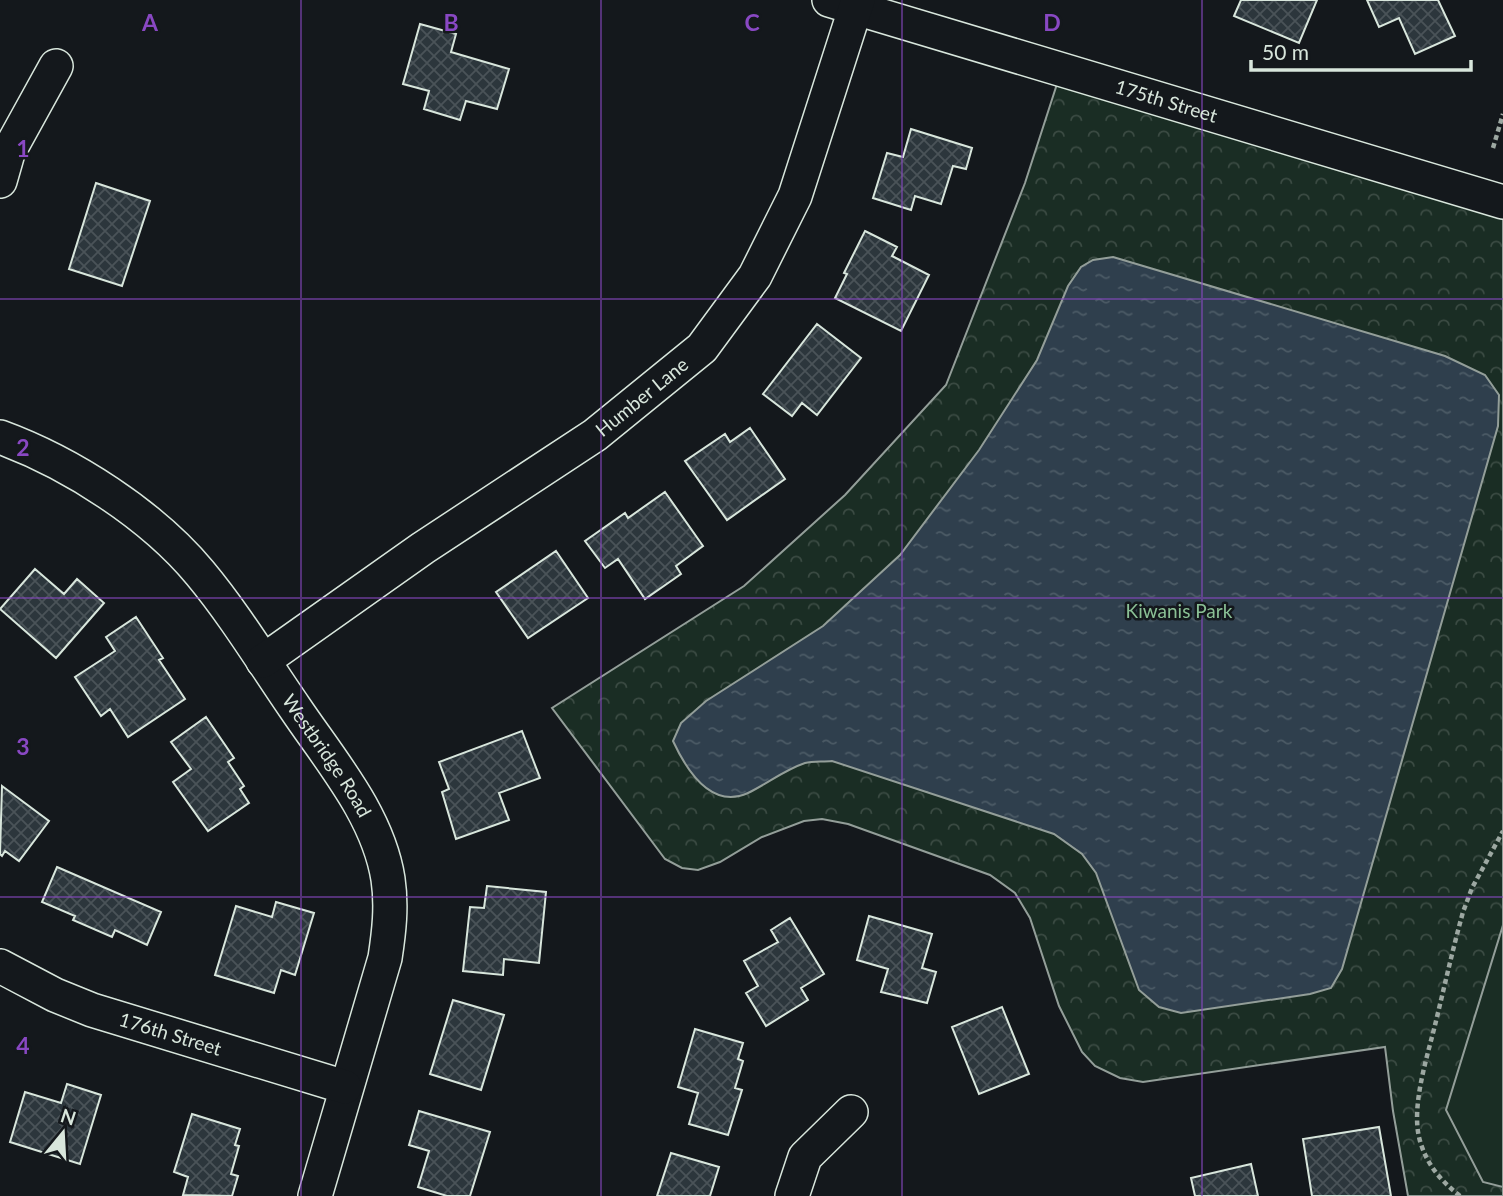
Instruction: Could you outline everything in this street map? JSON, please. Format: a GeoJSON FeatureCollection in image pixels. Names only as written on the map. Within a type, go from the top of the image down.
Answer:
{"type":"FeatureCollection","features":[{"type":"Feature","properties":{"kind":"street","name":"175th Street"},"geometry":{"type":"LineString","coordinates":[[847,3],[1503,202]]}},
{"type":"Feature","properties":{"kind":"street","name":"Humber Lane"},"geometry":{"type":"LineString","coordinates":[[263,661],[423,548],[595,435],[702,348],[755,276],[795,196],[847,3]]}},
{"type":"Feature","properties":{"kind":"street"},"geometry":{"type":"LineString","coordinates":[[0,181],[8,153],[56,66]]}},
{"type":"Feature","properties":{"kind":"street","name":"Westbridge Road"},"geometry":{"type":"LineString","coordinates":[[0,437],[75,473],[115,499],[159,532],[199,572],[362,807],[377,841],[388,879],[390,923],[385,958],[314,1196]]}},
{"type":"Feature","properties":{"kind":"street","name":"176th Street"},"geometry":{"type":"LineString","coordinates":[[0,967],[92,1010],[345,1087]]}},
{"type":"Feature","properties":{"kind":"street"},"geometry":{"type":"LineString","coordinates":[[792,1196],[805,1157],[851,1112]]}},
{"type":"Feature","properties":{"kind":"path"},"geometry":{"type":"LineString","coordinates":[[1493,148],[1503,114]]}},
{"type":"Feature","properties":{"kind":"path"},"geometry":{"type":"LineString","coordinates":[[1460,1196],[1443,1182],[1427,1161],[1419,1139],[1417,1119],[1422,1081],[1463,912],[1472,888],[1503,831]]}},
{"type":"Feature","properties":{"kind":"green space","name":"Kiwanis Park"},"geometry":{"type":"Polygon","coordinates":[[[1057,84],[1503,219],[1503,1196],[1408,1196],[1385,1047],[1143,1082],[1120,1078],[1095,1066],[1082,1052],[1059,1006],[1030,918],[1015,893],[990,875],[848,824],[822,819],[804,821],[762,837],[720,862],[698,870],[682,868],[665,859],[552,708],[744,586],[845,495],[946,385],[1025,183],[1057,84]]]}},
{"type":"Feature","properties":{"kind":"green space"},"geometry":{"type":"Polygon","coordinates":[[[1503,925],[1503,1187],[1483,1182],[1446,1110],[1503,925]]]}},
{"type":"Feature","properties":{"kind":"water"},"geometry":{"type":"Polygon","coordinates":[[[1113,257],[1445,356],[1485,375],[1499,395],[1498,426],[1342,969],[1331,988],[1310,994],[1181,1013],[1159,1007],[1139,990],[1096,873],[1082,854],[1054,834],[832,761],[805,763],[748,793],[734,797],[722,796],[701,784],[692,774],[673,741],[681,723],[706,701],[823,626],[900,555],[979,450],[1037,360],[1068,286],[1081,267],[1093,260],[1113,257]]]}},
{"type":"Feature","properties":{"kind":"building"},"geometry":{"type":"Polygon","coordinates":[[[1241,0],[1317,0],[1299,43],[1234,16],[1241,0]]]}},
{"type":"Feature","properties":{"kind":"building"},"geometry":{"type":"Polygon","coordinates":[[[1367,0],[1438,0],[1455,36],[1415,54],[1399,18],[1379,27],[1367,0]]]}},
{"type":"Feature","properties":{"kind":"building"},"geometry":{"type":"Polygon","coordinates":[[[420,24],[456,34],[451,52],[509,69],[497,109],[466,101],[460,120],[424,109],[429,91],[403,84],[420,24]]]}},
{"type":"Feature","properties":{"kind":"building"},"geometry":{"type":"Polygon","coordinates":[[[911,129],[972,148],[966,169],[953,166],[941,204],[915,196],[911,210],[873,198],[887,153],[903,157],[911,129]]]}},
{"type":"Feature","properties":{"kind":"building"},"geometry":{"type":"Polygon","coordinates":[[[96,183],[150,201],[122,286],[69,269],[96,183]]]}},
{"type":"Feature","properties":{"kind":"building"},"geometry":{"type":"Polygon","coordinates":[[[865,231],[897,247],[892,256],[929,275],[901,331],[835,298],[865,231]]]}},
{"type":"Feature","properties":{"kind":"building"},"geometry":{"type":"Polygon","coordinates":[[[817,324],[861,358],[817,415],[802,403],[792,416],[763,394],[817,324]]]}},
{"type":"Feature","properties":{"kind":"building"},"geometry":{"type":"Polygon","coordinates":[[[750,428],[785,479],[727,520],[685,461],[725,434],[730,442],[750,428]]]}},
{"type":"Feature","properties":{"kind":"building"},"geometry":{"type":"Polygon","coordinates":[[[665,492],[703,546],[676,566],[681,574],[645,599],[618,559],[605,568],[585,541],[625,513],[628,518],[665,492]]]}},
{"type":"Feature","properties":{"kind":"building"},"geometry":{"type":"Polygon","coordinates":[[[556,551],[588,598],[528,638],[496,592],[556,551]]]}},
{"type":"Feature","properties":{"kind":"building"},"geometry":{"type":"Polygon","coordinates":[[[35,569],[64,594],[77,579],[104,603],[56,658],[0,609],[35,569]]]}},
{"type":"Feature","properties":{"kind":"building"},"geometry":{"type":"Polygon","coordinates":[[[136,617],[163,658],[159,660],[185,699],[128,737],[110,709],[101,716],[75,677],[115,651],[106,637],[136,617]]]}},
{"type":"Feature","properties":{"kind":"building"},"geometry":{"type":"Polygon","coordinates":[[[206,717],[234,758],[228,762],[244,786],[240,789],[249,803],[208,831],[173,782],[191,769],[171,742],[206,717]]]}},
{"type":"Feature","properties":{"kind":"building"},"geometry":{"type":"Polygon","coordinates":[[[522,731],[540,778],[499,793],[509,820],[456,839],[442,792],[449,789],[439,762],[522,731]]]}},
{"type":"Feature","properties":{"kind":"building"},"geometry":{"type":"Polygon","coordinates":[[[2,786],[49,821],[19,861],[5,851],[2,856],[0,854],[2,786]]]}},
{"type":"Feature","properties":{"kind":"building"},"geometry":{"type":"Polygon","coordinates":[[[57,867],[161,912],[147,945],[115,930],[112,937],[73,920],[75,916],[42,902],[57,867]]]}},
{"type":"Feature","properties":{"kind":"building"},"geometry":{"type":"Polygon","coordinates":[[[487,886],[546,892],[539,963],[504,959],[503,975],[463,971],[470,907],[484,908],[487,886]]]}},
{"type":"Feature","properties":{"kind":"building"},"geometry":{"type":"Polygon","coordinates":[[[276,902],[314,913],[295,975],[281,970],[274,993],[215,975],[236,906],[272,917],[276,902]]]}},
{"type":"Feature","properties":{"kind":"building"},"geometry":{"type":"Polygon","coordinates":[[[869,916],[932,934],[922,968],[936,972],[927,1003],[881,992],[888,969],[857,960],[869,916]]]}},
{"type":"Feature","properties":{"kind":"building"},"geometry":{"type":"Polygon","coordinates":[[[790,918],[824,974],[801,988],[808,1000],[766,1026],[746,993],[758,986],[744,961],[778,942],[771,930],[790,918]]]}},
{"type":"Feature","properties":{"kind":"building"},"geometry":{"type":"Polygon","coordinates":[[[453,1000],[504,1015],[481,1090],[430,1074],[453,1000]]]}},
{"type":"Feature","properties":{"kind":"building"},"geometry":{"type":"Polygon","coordinates":[[[1002,1007],[1029,1074],[979,1094],[952,1027],[1002,1007]]]}},
{"type":"Feature","properties":{"kind":"building"},"geometry":{"type":"Polygon","coordinates":[[[695,1029],[743,1043],[738,1059],[743,1061],[735,1088],[742,1090],[728,1135],[689,1124],[698,1093],[678,1087],[695,1029]]]}},
{"type":"Feature","properties":{"kind":"building"},"geometry":{"type":"Polygon","coordinates":[[[67,1084],[101,1095],[80,1164],[10,1142],[25,1092],[61,1103],[67,1084]]]}},
{"type":"Feature","properties":{"kind":"building"},"geometry":{"type":"Polygon","coordinates":[[[419,1111],[490,1132],[470,1196],[447,1196],[418,1187],[429,1151],[409,1145],[419,1111]]]}},
{"type":"Feature","properties":{"kind":"building"},"geometry":{"type":"Polygon","coordinates":[[[192,1114],[240,1129],[235,1145],[239,1146],[231,1174],[238,1176],[232,1196],[183,1195],[188,1177],[174,1172],[192,1114]]]}},
{"type":"Feature","properties":{"kind":"building"},"geometry":{"type":"Polygon","coordinates":[[[1379,1127],[1391,1196],[1312,1196],[1303,1139],[1379,1127]]]}},
{"type":"Feature","properties":{"kind":"building"},"geometry":{"type":"Polygon","coordinates":[[[671,1153],[719,1167],[710,1196],[657,1196],[671,1153]]]}},
{"type":"Feature","properties":{"kind":"building"},"geometry":{"type":"Polygon","coordinates":[[[1251,1164],[1258,1196],[1195,1196],[1191,1178],[1251,1164]]]}}]}
